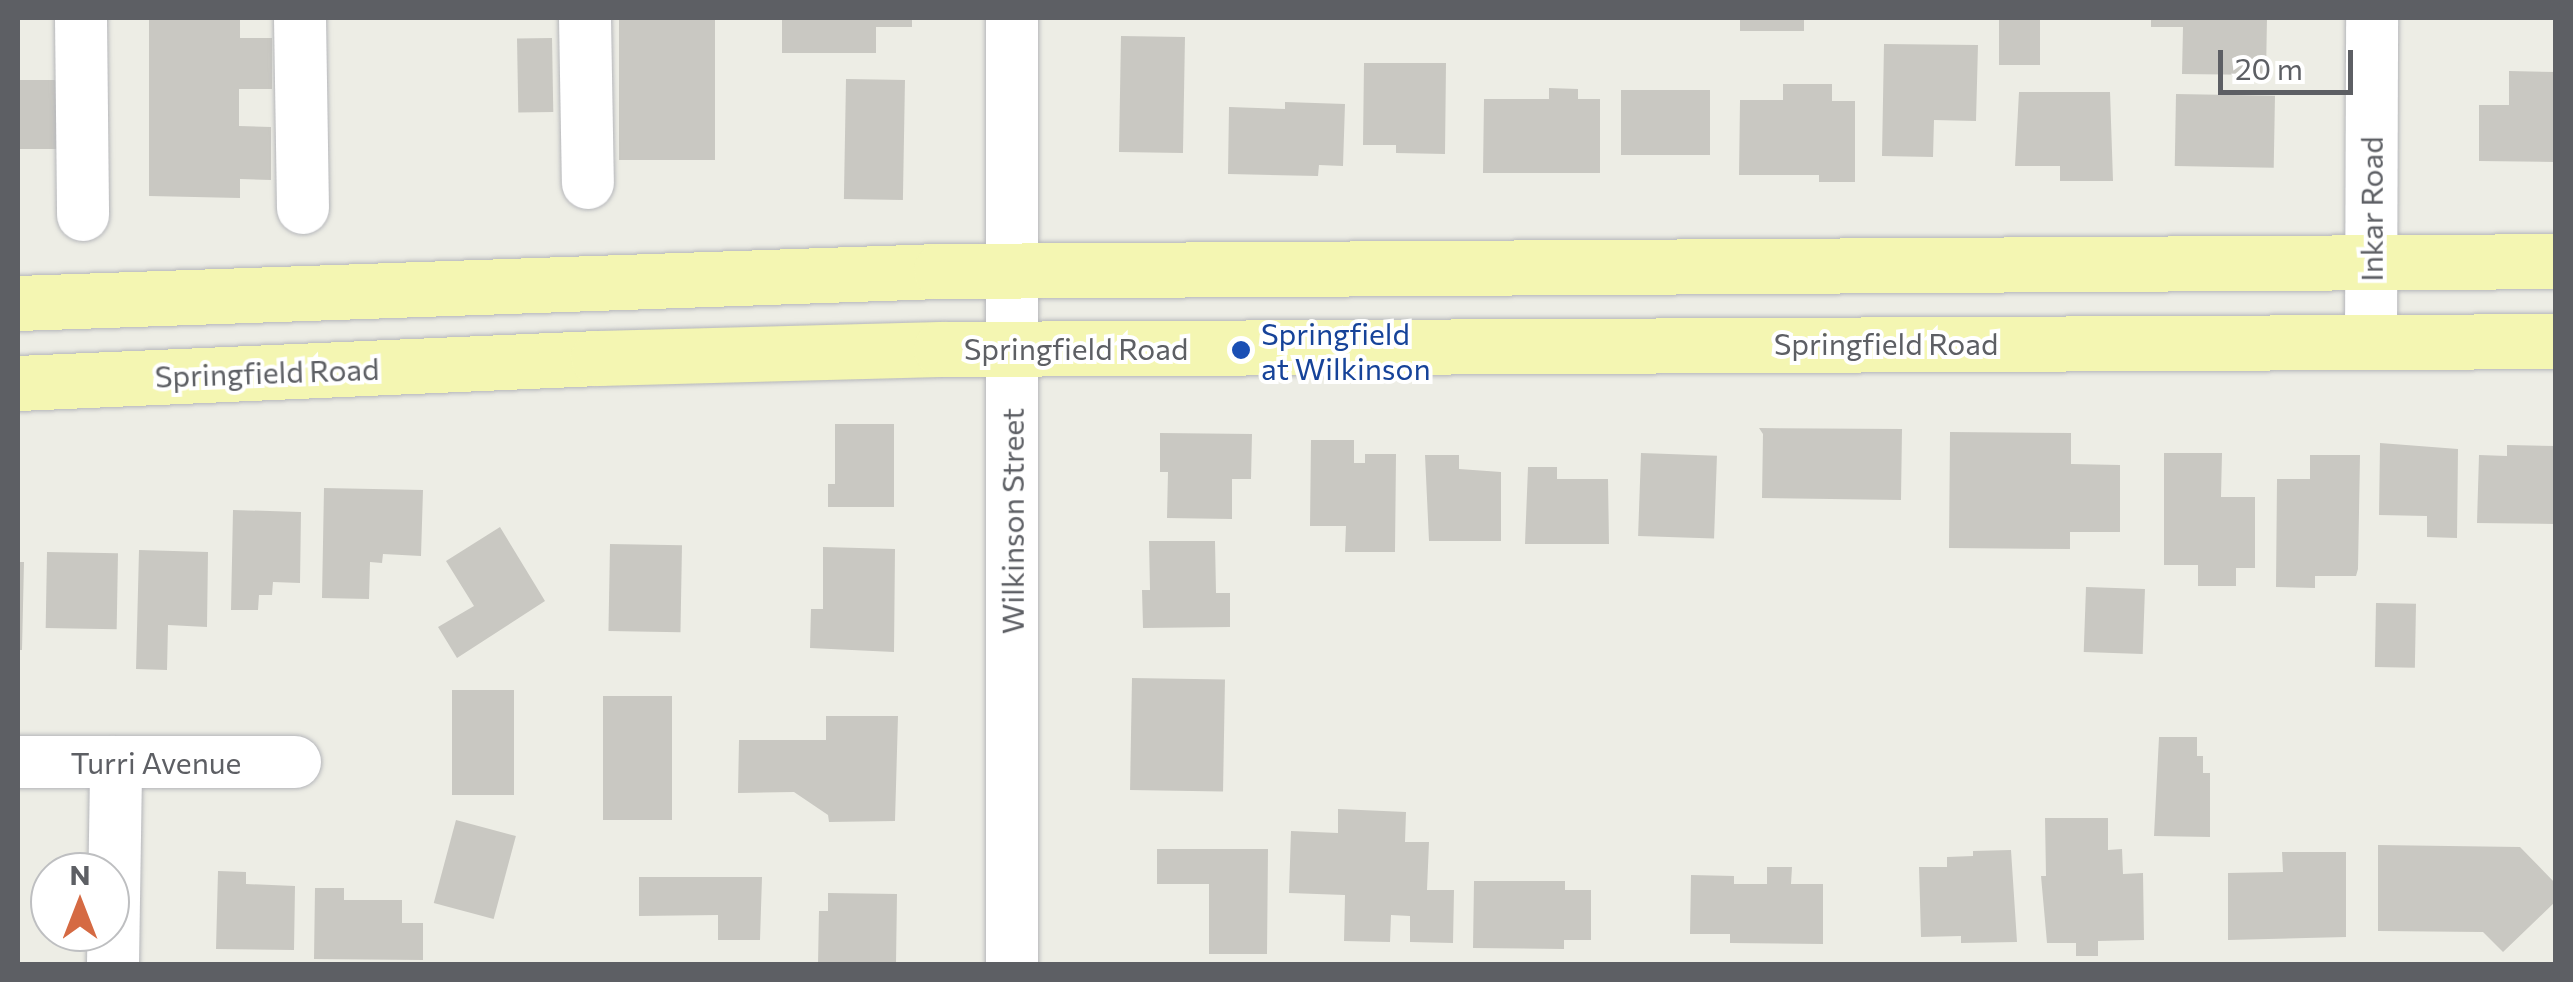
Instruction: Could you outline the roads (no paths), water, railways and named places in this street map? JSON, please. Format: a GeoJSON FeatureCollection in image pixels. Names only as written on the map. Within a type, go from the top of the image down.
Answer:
{"type":"FeatureCollection","features":[{"type":"Feature","properties":{"kind":"main road"},"geometry":{"type":"LineString","coordinates":[[18,304],[1010,272],[2556,261]]}},
{"type":"Feature","properties":{"kind":"main road","name":"Springfield Road"},"geometry":{"type":"LineString","coordinates":[[18,383],[598,358],[1012,348],[2556,340]]}},
{"type":"Feature","properties":{"kind":"street"},"geometry":{"type":"LineString","coordinates":[[82,18],[83,215]]}},
{"type":"Feature","properties":{"kind":"street"},"geometry":{"type":"LineString","coordinates":[[300,18],[303,208]]}},
{"type":"Feature","properties":{"kind":"street"},"geometry":{"type":"LineString","coordinates":[[585,18],[588,183]]}},
{"type":"Feature","properties":{"kind":"street","name":"Wilkinson Street"},"geometry":{"type":"LineString","coordinates":[[1012,18],[1012,964]]}},
{"type":"Feature","properties":{"kind":"street","name":"Inkar Road"},"geometry":{"type":"LineString","coordinates":[[2371,340],[2372,18]]}},
{"type":"Feature","properties":{"kind":"street","name":"Turri Avenue"},"geometry":{"type":"LineString","coordinates":[[18,762],[294,762]]}},
{"type":"Feature","properties":{"kind":"street"},"geometry":{"type":"LineString","coordinates":[[113,964],[116,762]]}},
{"type":"Feature","properties":{"kind":"place","name":"Springfield at Wilkinson"},"geometry":{"type":"Point","coordinates":[1241,350]}}]}
